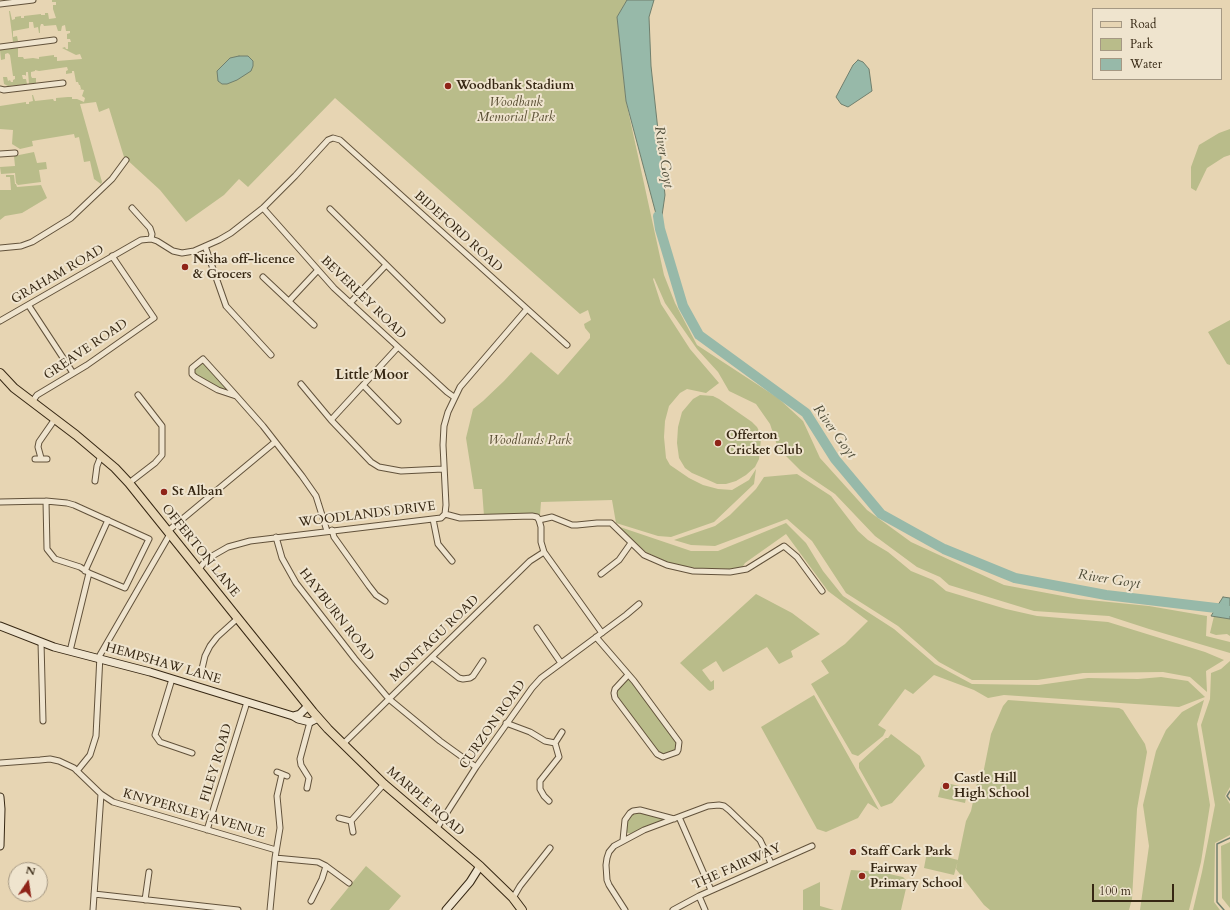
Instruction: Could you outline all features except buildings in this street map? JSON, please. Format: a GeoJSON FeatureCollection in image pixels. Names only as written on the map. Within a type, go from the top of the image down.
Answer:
{"type":"FeatureCollection","features":[{"type":"Feature","properties":{"kind":"main road","name":"OFFERTON LANE"},"geometry":{"type":"LineString","coordinates":[[0,372],[14,388],[101,456],[129,484],[313,712]]}},
{"type":"Feature","properties":{"kind":"main road","name":"MARPLE ROAD"},"geometry":{"type":"LineString","coordinates":[[313,712],[384,784],[483,868],[513,898],[522,910]]}},
{"type":"Feature","properties":{"kind":"street"},"geometry":{"type":"LineString","coordinates":[[0,4],[33,0]]}},
{"type":"Feature","properties":{"kind":"street"},"geometry":{"type":"LineString","coordinates":[[0,47],[54,40]]}},
{"type":"Feature","properties":{"kind":"street"},"geometry":{"type":"LineString","coordinates":[[0,89],[4,90],[63,82]]}},
{"type":"Feature","properties":{"kind":"street","name":"BIDEFORD ROAD"},"geometry":{"type":"LineString","coordinates":[[263,208],[328,140],[333,138],[340,140],[567,345]]}},
{"type":"Feature","properties":{"kind":"street"},"geometry":{"type":"LineString","coordinates":[[0,154],[15,153]]}},
{"type":"Feature","properties":{"kind":"street"},"geometry":{"type":"LineString","coordinates":[[0,248],[21,246],[32,242],[71,218],[112,179],[126,160]]}},
{"type":"Feature","properties":{"kind":"street"},"geometry":{"type":"LineString","coordinates":[[132,208],[150,228],[152,234],[151,239],[178,253],[194,251],[231,233],[263,208]]}},
{"type":"Feature","properties":{"kind":"street","name":"BEVERLEY ROAD"},"geometry":{"type":"LineString","coordinates":[[263,208],[334,288],[446,392],[454,397]]}},
{"type":"Feature","properties":{"kind":"street"},"geometry":{"type":"LineString","coordinates":[[330,209],[442,320]]}},
{"type":"Feature","properties":{"kind":"street","name":"GRAHAM ROAD"},"geometry":{"type":"LineString","coordinates":[[0,321],[29,306],[141,240],[151,239]]}},
{"type":"Feature","properties":{"kind":"street"},"geometry":{"type":"LineString","coordinates":[[205,246],[226,306],[271,355]]}},
{"type":"Feature","properties":{"kind":"street","name":"GREAVE ROAD"},"geometry":{"type":"LineString","coordinates":[[32,402],[37,395],[73,373],[154,318],[112,256]]}},
{"type":"Feature","properties":{"kind":"street"},"geometry":{"type":"LineString","coordinates":[[350,303],[386,265]]}},
{"type":"Feature","properties":{"kind":"street"},"geometry":{"type":"LineString","coordinates":[[289,301],[318,270]]}},
{"type":"Feature","properties":{"kind":"street"},"geometry":{"type":"LineString","coordinates":[[263,277],[314,325]]}},
{"type":"Feature","properties":{"kind":"street"},"geometry":{"type":"LineString","coordinates":[[29,306],[73,373]]}},
{"type":"Feature","properties":{"kind":"street"},"geometry":{"type":"LineString","coordinates":[[445,514],[446,505],[443,445],[444,426],[454,397],[460,387],[527,309]]}},
{"type":"Feature","properties":{"kind":"street"},"geometry":{"type":"LineString","coordinates":[[331,420],[398,347]]}},
{"type":"Feature","properties":{"kind":"street"},"geometry":{"type":"LineString","coordinates":[[236,396],[218,390],[195,377],[192,374],[192,368],[203,359],[236,396],[275,442],[316,496],[330,531],[334,537],[368,586],[376,595],[385,601]]}},
{"type":"Feature","properties":{"kind":"street"},"geometry":{"type":"LineString","coordinates":[[301,384],[331,420],[371,462],[379,467],[401,471],[444,469]]}},
{"type":"Feature","properties":{"kind":"street"},"geometry":{"type":"LineString","coordinates":[[363,385],[398,421]]}},
{"type":"Feature","properties":{"kind":"street"},"geometry":{"type":"LineString","coordinates":[[129,484],[162,455],[162,426],[138,395]]}},
{"type":"Feature","properties":{"kind":"street"},"geometry":{"type":"LineString","coordinates":[[35,459],[44,459],[38,447],[39,442],[55,419]]}},
{"type":"Feature","properties":{"kind":"street"},"geometry":{"type":"LineString","coordinates":[[77,771],[90,755],[96,736],[100,658],[169,533],[275,442]]}},
{"type":"Feature","properties":{"kind":"street"},"geometry":{"type":"LineString","coordinates":[[95,481],[97,466],[101,456]]}},
{"type":"Feature","properties":{"kind":"street"},"geometry":{"type":"LineString","coordinates":[[0,502],[46,501],[67,503],[149,539],[125,588],[55,558],[48,549],[46,501]]}},
{"type":"Feature","properties":{"kind":"street","name":"WOODLANDS DRIVE"},"geometry":{"type":"LineString","coordinates":[[198,570],[207,559],[228,547],[250,541],[441,518],[445,514],[460,518],[532,516],[537,517],[539,520],[552,517],[572,525],[611,523],[644,555],[667,566],[693,571],[730,572],[747,569],[784,546],[797,556],[822,591]]}},
{"type":"Feature","properties":{"kind":"street"},"geometry":{"type":"LineString","coordinates":[[433,519],[438,544],[452,561]]}},
{"type":"Feature","properties":{"kind":"street"},"geometry":{"type":"LineString","coordinates":[[70,651],[87,572],[108,520]]}},
{"type":"Feature","properties":{"kind":"street"},"geometry":{"type":"LineString","coordinates":[[539,520],[541,527],[541,542],[544,552],[602,633]]}},
{"type":"Feature","properties":{"kind":"street","name":"HAYBURN ROAD"},"geometry":{"type":"LineString","coordinates":[[276,537],[282,558],[296,583],[355,659],[389,699],[440,741],[476,767]]}},
{"type":"Feature","properties":{"kind":"street"},"geometry":{"type":"LineString","coordinates":[[601,574],[619,560],[631,543]]}},
{"type":"Feature","properties":{"kind":"street","name":"MONTAGU ROAD"},"geometry":{"type":"LineString","coordinates":[[343,744],[530,561],[544,552]]}},
{"type":"Feature","properties":{"kind":"street","name":"CURZON ROAD"},"geometry":{"type":"LineString","coordinates":[[437,828],[476,767],[532,688],[561,663],[626,615],[638,604]]}},
{"type":"Feature","properties":{"kind":"street"},"geometry":{"type":"LineString","coordinates":[[201,672],[205,656],[210,646],[217,637],[238,618]]}},
{"type":"Feature","properties":{"kind":"street","name":"HEMPSHAW LANE"},"geometry":{"type":"LineString","coordinates":[[0,626],[41,642],[70,651],[172,679],[293,716],[298,720],[310,722]]}},
{"type":"Feature","properties":{"kind":"street"},"geometry":{"type":"LineString","coordinates":[[537,628],[561,663]]}},
{"type":"Feature","properties":{"kind":"street"},"geometry":{"type":"LineString","coordinates":[[596,637],[628,675],[679,742],[677,752],[663,757],[657,754],[615,698],[615,689],[628,675]]}},
{"type":"Feature","properties":{"kind":"street"},"geometry":{"type":"LineString","coordinates":[[41,642],[43,721]]}},
{"type":"Feature","properties":{"kind":"street"},"geometry":{"type":"LineString","coordinates":[[432,657],[459,678],[463,679],[473,676],[483,661]]}},
{"type":"Feature","properties":{"kind":"street"},"geometry":{"type":"LineString","coordinates":[[172,679],[156,735],[160,742],[192,753]]}},
{"type":"Feature","properties":{"kind":"street","name":"FILEY ROAD"},"geometry":{"type":"LineString","coordinates":[[208,830],[247,702]]}},
{"type":"Feature","properties":{"kind":"street"},"geometry":{"type":"LineString","coordinates":[[293,716],[313,712],[300,759],[301,765],[309,778],[307,788]]}},
{"type":"Feature","properties":{"kind":"street"},"geometry":{"type":"LineString","coordinates":[[506,723],[530,732],[545,741],[555,743]]}},
{"type":"Feature","properties":{"kind":"street"},"geometry":{"type":"LineString","coordinates":[[549,801],[540,789],[540,781],[559,757],[555,743],[562,732]]}},
{"type":"Feature","properties":{"kind":"street","name":"KNYPERSLEY AVENUE"},"geometry":{"type":"LineString","coordinates":[[0,764],[50,760],[66,764],[77,771],[108,800],[276,850]]}},
{"type":"Feature","properties":{"kind":"street"},"geometry":{"type":"LineString","coordinates":[[270,910],[275,858],[280,828],[277,796],[282,774]]}},
{"type":"Feature","properties":{"kind":"street"},"geometry":{"type":"LineString","coordinates":[[351,821],[384,784]]}},
{"type":"Feature","properties":{"kind":"street"},"geometry":{"type":"LineString","coordinates":[[93,910],[101,794]]}},
{"type":"Feature","properties":{"kind":"street"},"geometry":{"type":"LineString","coordinates":[[0,797],[0,846]]}},
{"type":"Feature","properties":{"kind":"street"},"geometry":{"type":"LineString","coordinates":[[625,910],[610,886],[606,873],[609,852],[614,846],[644,830],[714,805],[724,806],[760,840],[771,863]]}},
{"type":"Feature","properties":{"kind":"street"},"geometry":{"type":"LineString","coordinates":[[623,840],[625,820],[633,811],[640,810],[677,818]]}},
{"type":"Feature","properties":{"kind":"street"},"geometry":{"type":"LineString","coordinates":[[339,818],[351,821]]}},
{"type":"Feature","properties":{"kind":"street"},"geometry":{"type":"LineString","coordinates":[[677,818],[711,890]]}},
{"type":"Feature","properties":{"kind":"street"},"geometry":{"type":"LineString","coordinates":[[351,821],[353,832]]}},
{"type":"Feature","properties":{"kind":"street","name":"THE FAIRWAY"},"geometry":{"type":"LineString","coordinates":[[673,910],[711,890],[812,846]]}},
{"type":"Feature","properties":{"kind":"street"},"geometry":{"type":"LineString","coordinates":[[513,898],[528,875],[550,848]]}},
{"type":"Feature","properties":{"kind":"street"},"geometry":{"type":"LineString","coordinates":[[275,858],[313,861],[326,866],[349,883]]}},
{"type":"Feature","properties":{"kind":"street"},"geometry":{"type":"LineString","coordinates":[[311,901],[322,879],[326,866]]}},
{"type":"Feature","properties":{"kind":"street"},"geometry":{"type":"LineString","coordinates":[[446,910],[483,868]]}},
{"type":"Feature","properties":{"kind":"street"},"geometry":{"type":"LineString","coordinates":[[145,900],[149,872]]}},
{"type":"Feature","properties":{"kind":"street"},"geometry":{"type":"LineString","coordinates":[[94,894],[238,910]]}},
{"type":"Feature","properties":{"kind":"street"},"geometry":{"type":"LineString","coordinates":[[699,896],[704,910]]}},
{"type":"Feature","properties":{"kind":"green space","name":"Woodbank Memorial Park"},"geometry":{"type":"Polygon","coordinates":[[[52,0],[627,0],[617,17],[626,101],[664,275],[675,303],[697,345],[778,398],[803,421],[820,458],[867,510],[911,542],[1004,585],[1079,599],[1149,606],[1207,616],[1206,636],[1230,642],[1230,653],[1109,616],[1034,611],[949,585],[940,577],[917,567],[875,536],[835,494],[801,471],[778,448],[770,424],[756,404],[729,391],[718,372],[697,349],[665,303],[654,278],[653,279],[661,304],[690,349],[719,383],[706,393],[687,389],[680,393],[669,406],[665,421],[664,437],[666,458],[670,465],[689,478],[703,485],[718,489],[732,490],[749,480],[756,469],[754,484],[714,522],[671,537],[658,536],[616,523],[612,500],[541,502],[540,515],[484,516],[482,489],[474,489],[466,438],[473,409],[504,381],[531,352],[558,375],[590,338],[590,334],[585,328],[584,324],[591,320],[588,310],[580,314],[335,98],[248,187],[239,179],[224,195],[186,222],[160,190],[124,157],[109,108],[99,112],[96,102],[80,104],[102,182],[101,184],[94,179],[90,161],[84,162],[79,137],[75,138],[74,134],[32,141],[33,146],[20,149],[12,144],[13,130],[0,129],[0,106],[26,102],[26,104],[29,104],[29,102],[33,101],[32,95],[35,101],[53,99],[56,101],[56,98],[72,97],[72,99],[77,99],[84,102],[85,98],[82,96],[84,90],[79,89],[81,89],[80,85],[76,82],[74,71],[66,74],[66,71],[68,70],[67,67],[39,71],[35,70],[31,72],[32,78],[36,78],[36,83],[29,84],[28,72],[26,72],[26,76],[22,75],[23,79],[26,79],[27,84],[8,86],[4,84],[3,77],[7,77],[8,81],[10,80],[13,82],[15,76],[13,76],[10,55],[8,53],[5,54],[5,59],[1,60],[0,50],[18,48],[18,57],[23,57],[24,59],[39,59],[39,57],[54,55],[54,57],[57,57],[57,61],[82,59],[80,54],[76,55],[62,48],[65,47],[68,49],[68,42],[71,42],[70,39],[67,39],[67,34],[70,33],[70,31],[66,31],[65,25],[62,26],[61,31],[58,31],[56,25],[44,26],[41,24],[39,33],[38,27],[34,28],[33,22],[29,22],[29,28],[13,31],[13,37],[17,36],[18,41],[13,42],[9,11],[12,20],[15,19],[15,17],[21,16],[21,18],[24,18],[24,16],[45,15],[45,13],[48,13],[49,19],[56,18],[53,5],[56,5],[56,2],[52,2],[52,0]]]}},
{"type":"Feature","properties":{"kind":"green space"},"geometry":{"type":"Polygon","coordinates":[[[1230,129],[1230,155],[1224,157],[1207,168],[1196,191],[1191,188],[1191,167],[1199,145],[1219,133],[1230,129]]]}},
{"type":"Feature","properties":{"kind":"green space"},"geometry":{"type":"Polygon","coordinates":[[[34,152],[37,163],[46,162],[47,169],[39,170],[41,182],[18,185],[16,183],[15,173],[1,174],[0,167],[15,166],[14,156],[34,152]]]}},
{"type":"Feature","properties":{"kind":"green space"},"geometry":{"type":"Polygon","coordinates":[[[6,175],[14,175],[15,184],[17,187],[41,185],[47,198],[22,213],[5,216],[0,220],[0,190],[11,190],[10,177],[6,177],[6,175]]]}},
{"type":"Feature","properties":{"kind":"green space"},"geometry":{"type":"Polygon","coordinates":[[[1230,320],[1230,365],[1227,364],[1208,332],[1230,320]]]}},
{"type":"Feature","properties":{"kind":"green space"},"geometry":{"type":"Polygon","coordinates":[[[203,359],[236,396],[195,377],[192,368],[203,359]]]}},
{"type":"Feature","properties":{"kind":"green space"},"geometry":{"type":"Polygon","coordinates":[[[700,395],[713,396],[719,399],[752,422],[760,433],[761,439],[759,459],[755,467],[736,481],[726,484],[717,484],[692,473],[685,468],[679,458],[677,443],[678,427],[682,412],[693,399],[700,395]]]}},
{"type":"Feature","properties":{"kind":"green space"},"geometry":{"type":"Polygon","coordinates":[[[797,474],[831,496],[858,531],[868,540],[888,552],[911,571],[933,580],[946,591],[1006,609],[1037,616],[1108,622],[1205,652],[1224,660],[1206,671],[1207,692],[1190,677],[1163,672],[1083,673],[1037,680],[972,680],[939,662],[898,626],[846,593],[812,541],[787,519],[715,546],[691,545],[674,540],[715,526],[730,515],[756,489],[764,477],[797,474]]]}},
{"type":"Feature","properties":{"kind":"green space"},"geometry":{"type":"Polygon","coordinates":[[[786,523],[806,543],[823,571],[843,596],[894,629],[935,664],[972,684],[1039,685],[1088,678],[1138,679],[1161,677],[1188,681],[1205,697],[1179,707],[1004,695],[988,698],[974,690],[934,675],[913,694],[905,689],[878,725],[886,730],[883,736],[858,756],[852,754],[811,684],[829,673],[821,661],[845,644],[868,621],[828,591],[786,534],[745,563],[742,568],[695,568],[669,563],[646,552],[617,526],[691,551],[718,551],[786,523]]]}},
{"type":"Feature","properties":{"kind":"green space"},"geometry":{"type":"Polygon","coordinates":[[[756,594],[792,613],[820,634],[791,651],[793,657],[779,664],[767,647],[723,672],[716,661],[702,670],[711,682],[714,680],[714,689],[710,691],[680,663],[756,594]]]}},
{"type":"Feature","properties":{"kind":"green space"},"geometry":{"type":"Polygon","coordinates":[[[1214,616],[1230,619],[1230,636],[1227,634],[1216,635],[1210,633],[1214,616]]]}},
{"type":"Feature","properties":{"kind":"green space"},"geometry":{"type":"Polygon","coordinates":[[[1230,661],[1230,787],[1225,796],[1230,804],[1230,835],[1215,843],[1214,902],[1220,910],[1193,910],[1215,805],[1201,725],[1210,699],[1211,673],[1221,669],[1230,661]]]}},
{"type":"Feature","properties":{"kind":"green space"},"geometry":{"type":"Polygon","coordinates":[[[628,675],[679,742],[678,750],[660,757],[615,698],[615,689],[628,675]]]}},
{"type":"Feature","properties":{"kind":"green space"},"geometry":{"type":"Polygon","coordinates":[[[814,695],[879,810],[868,803],[858,818],[826,832],[817,829],[761,727],[814,695]]]}},
{"type":"Feature","properties":{"kind":"green space"},"geometry":{"type":"Polygon","coordinates":[[[1008,700],[1119,708],[1123,710],[1145,744],[1147,752],[1137,809],[1132,899],[1129,910],[990,910],[984,905],[956,869],[966,821],[971,811],[977,783],[981,784],[991,734],[1003,706],[1008,700]]]}},
{"type":"Feature","properties":{"kind":"green space"},"geometry":{"type":"Polygon","coordinates":[[[1204,700],[1197,724],[1210,805],[1201,862],[1189,910],[1140,910],[1149,846],[1143,805],[1156,751],[1166,730],[1182,712],[1204,700]]]}},
{"type":"Feature","properties":{"kind":"green space"},"geometry":{"type":"Polygon","coordinates":[[[891,734],[920,756],[925,766],[892,803],[881,807],[859,768],[859,763],[891,734]]]}},
{"type":"Feature","properties":{"kind":"green space"},"geometry":{"type":"Polygon","coordinates":[[[942,782],[968,788],[965,803],[938,797],[942,782]]]}},
{"type":"Feature","properties":{"kind":"green space"},"geometry":{"type":"Polygon","coordinates":[[[638,812],[663,817],[663,821],[631,834],[625,832],[626,822],[631,815],[638,812]]]}},
{"type":"Feature","properties":{"kind":"green space"},"geometry":{"type":"Polygon","coordinates":[[[1230,842],[1230,908],[1222,898],[1221,846],[1230,842]]]}},
{"type":"Feature","properties":{"kind":"green space"},"geometry":{"type":"Polygon","coordinates":[[[927,852],[958,860],[954,875],[924,868],[927,852]]]}},
{"type":"Feature","properties":{"kind":"green space"},"geometry":{"type":"Polygon","coordinates":[[[366,866],[401,896],[389,910],[330,910],[366,866]]]}},
{"type":"Feature","properties":{"kind":"green space"},"geometry":{"type":"Polygon","coordinates":[[[851,870],[880,872],[903,877],[907,884],[901,910],[841,910],[851,870]]]}},
{"type":"Feature","properties":{"kind":"green space"},"geometry":{"type":"Polygon","coordinates":[[[820,882],[820,906],[834,910],[803,910],[803,890],[820,882]]]}},
{"type":"Feature","properties":{"kind":"water"},"geometry":{"type":"Polygon","coordinates":[[[627,0],[654,0],[649,17],[651,66],[665,195],[660,229],[626,101],[617,17],[627,0]]]}},
{"type":"Feature","properties":{"kind":"water"},"geometry":{"type":"Polygon","coordinates":[[[248,56],[253,61],[251,71],[237,80],[227,84],[222,84],[218,81],[217,71],[230,58],[248,56]]]}},
{"type":"Feature","properties":{"kind":"water"},"geometry":{"type":"Polygon","coordinates":[[[858,60],[863,62],[869,69],[872,91],[848,107],[841,104],[836,97],[853,65],[858,60]]]}},
{"type":"Feature","properties":{"kind":"water"},"geometry":{"type":"Polygon","coordinates":[[[1223,597],[1230,598],[1230,619],[1211,616],[1223,597]]]}},
{"type":"Feature","properties":{"kind":"waterway","name":"River Goyt"},"geometry":{"type":"LineString","coordinates":[[658,216],[660,229],[683,306],[699,335],[806,413],[835,459],[881,514],[944,549],[1015,578],[1106,595],[1230,611]]}},
{"type":"Feature","properties":{"kind":"waterway"},"geometry":{"type":"LineString","coordinates":[[1230,791],[1227,796],[1230,800]]}},
{"type":"Feature","properties":{"kind":"waterway"},"geometry":{"type":"LineString","coordinates":[[1224,910],[1217,902],[1217,844],[1230,838]]}},
{"type":"Feature","properties":{"kind":"place","name":"Woodbank Stadium"},"geometry":{"type":"Point","coordinates":[448,86]}},
{"type":"Feature","properties":{"kind":"place","name":"Nisha off-licence & Grocers"},"geometry":{"type":"Point","coordinates":[185,267]}},
{"type":"Feature","properties":{"kind":"place","name":"Offerton Cricket Club"},"geometry":{"type":"Point","coordinates":[718,443]}},
{"type":"Feature","properties":{"kind":"place","name":"St Alban"},"geometry":{"type":"Point","coordinates":[164,492]}},
{"type":"Feature","properties":{"kind":"place","name":"Castle Hill High School"},"geometry":{"type":"Point","coordinates":[946,786]}},
{"type":"Feature","properties":{"kind":"place","name":"Staff Cark Park"},"geometry":{"type":"Point","coordinates":[853,852]}},
{"type":"Feature","properties":{"kind":"place","name":"Fairway Primary School"},"geometry":{"type":"Point","coordinates":[862,876]}},
{"type":"Feature","properties":{"kind":"district","name":"Little Moor"},"geometry":{"type":"Point","coordinates":[372,376]}},
{"type":"Feature","properties":{"kind":"park label","name":"Woodlands Park"},"geometry":{"type":"Point","coordinates":[530,441]}}]}
